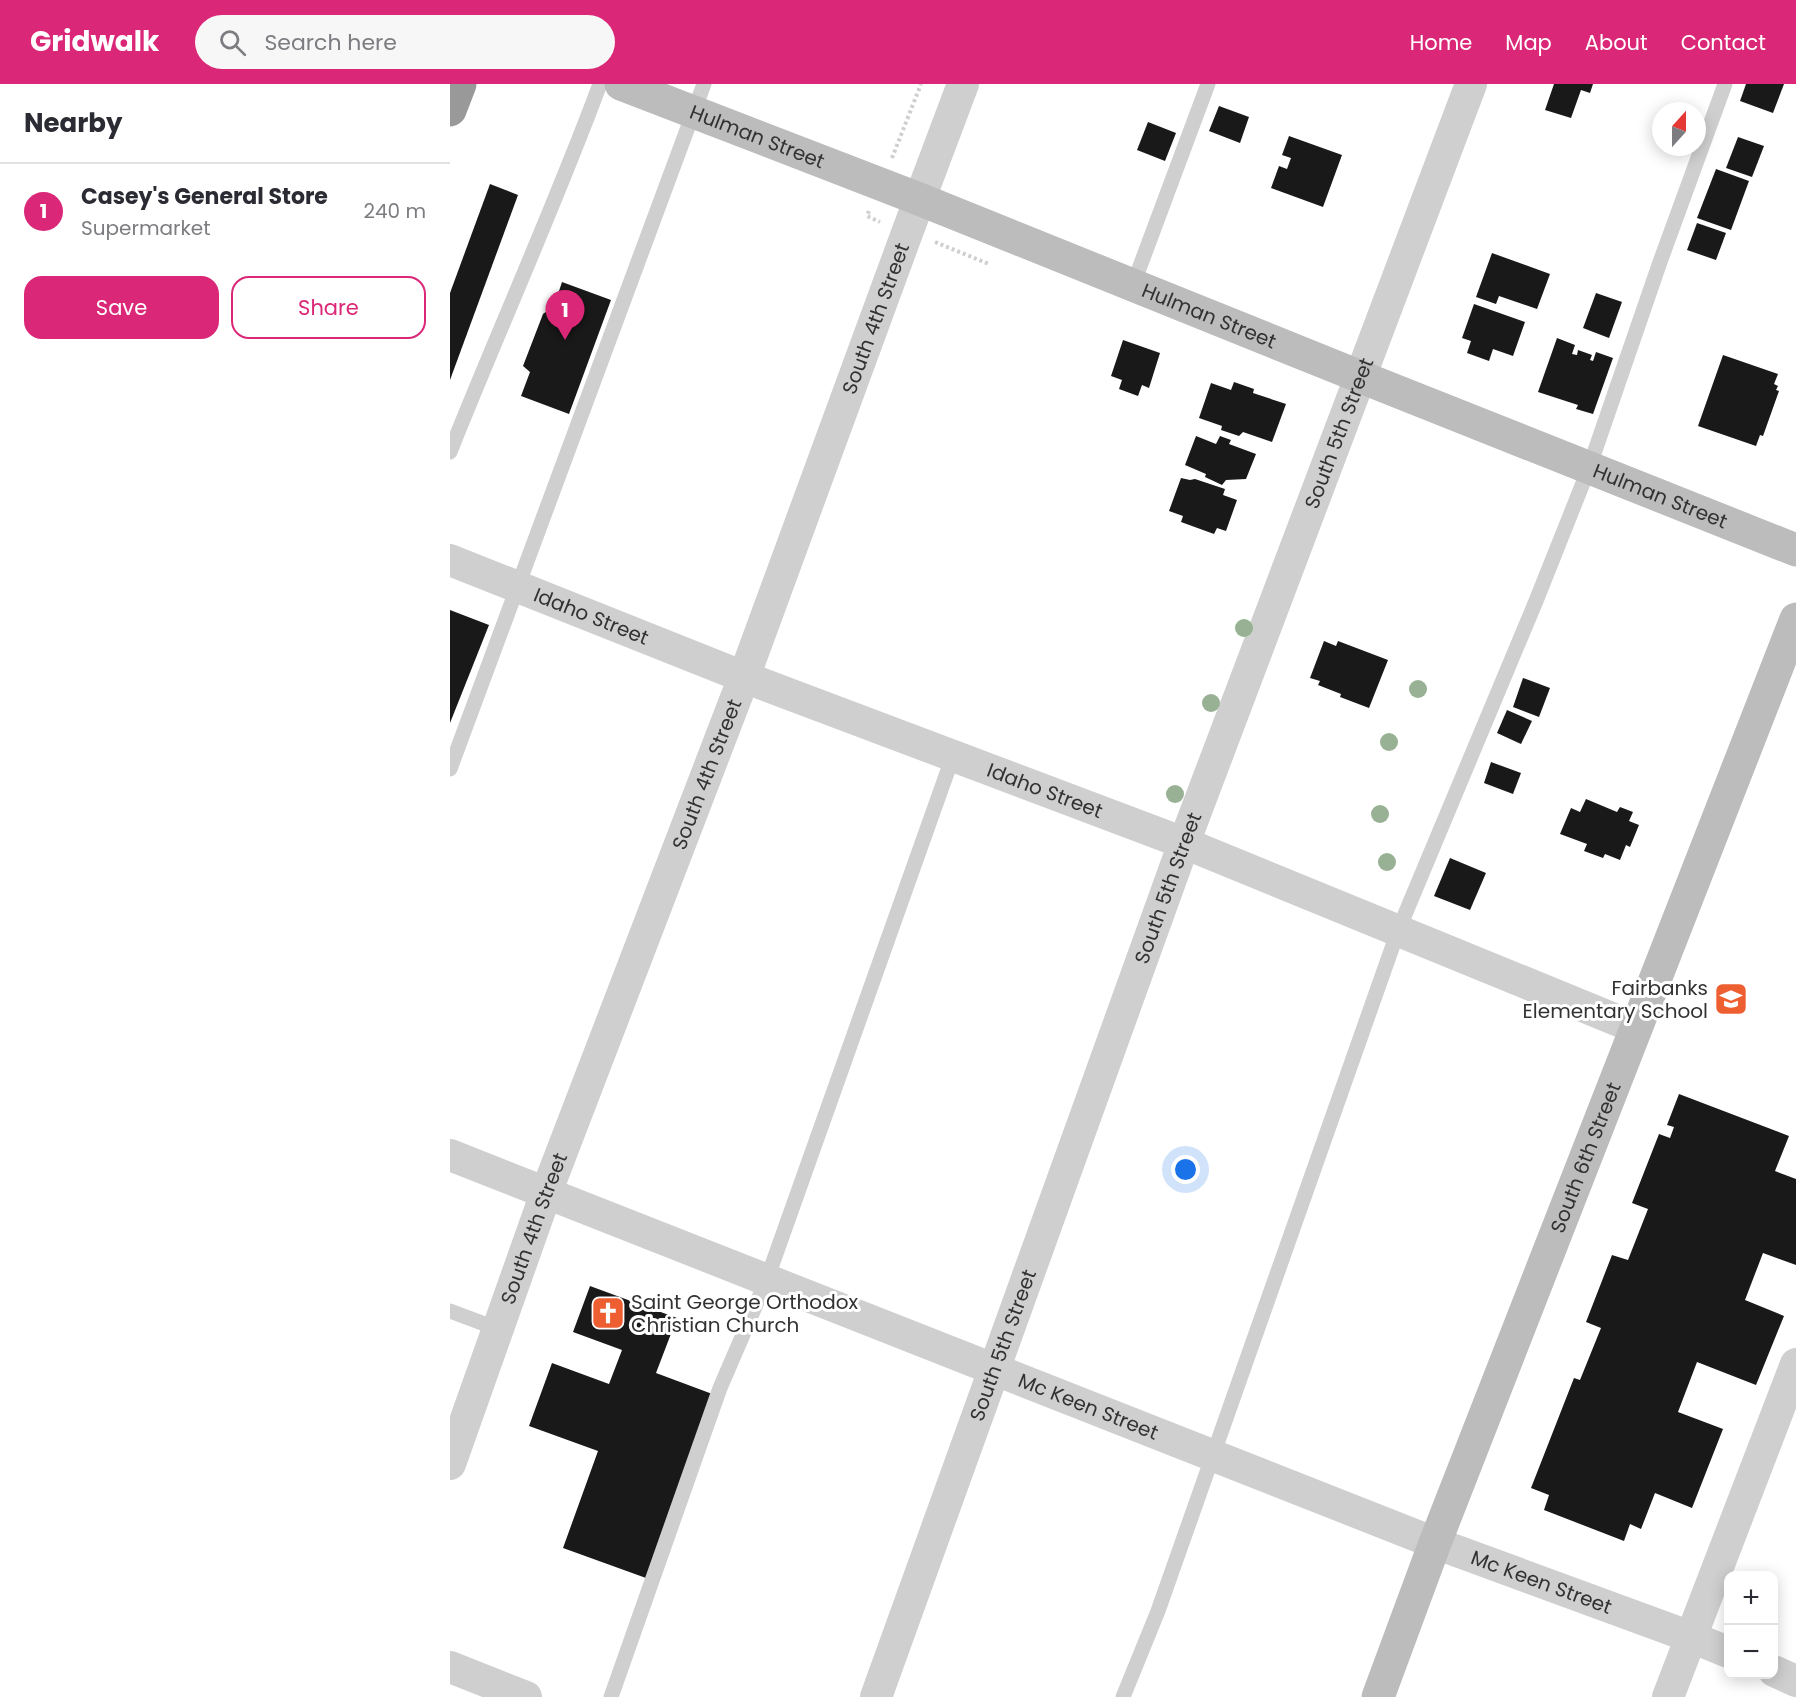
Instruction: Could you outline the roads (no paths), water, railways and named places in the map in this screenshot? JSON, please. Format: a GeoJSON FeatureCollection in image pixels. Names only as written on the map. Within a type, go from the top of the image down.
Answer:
{"type":"FeatureCollection","features":[{"type":"Feature","properties":{"kind":"highway"},"geometry":{"type":"LineString","coordinates":[[450,110],[460,84]]}},
{"type":"Feature","properties":{"kind":"street","name":"Hulman Street"},"geometry":{"type":"LineString","coordinates":[[621,84],[699,98],[880,183],[1796,550]]}},
{"type":"Feature","properties":{"kind":"street","name":"South 4th Street"},"geometry":{"type":"LineString","coordinates":[[450,1464],[546,1192],[744,677],[963,84]]}},
{"type":"Feature","properties":{"kind":"street","name":"South 5th Street"},"geometry":{"type":"LineString","coordinates":[[876,1697],[1184,843],[1471,84]]}},
{"type":"Feature","properties":{"kind":"street","name":"Idaho Street"},"geometry":{"type":"LineString","coordinates":[[450,560],[744,677],[1184,843],[1636,1028]]}},
{"type":"Feature","properties":{"kind":"street","name":"South 6th Street"},"geometry":{"type":"LineString","coordinates":[[1378,1697],[1435,1543],[1796,619]]}},
{"type":"Feature","properties":{"kind":"street","name":"Mc Keen Street"},"geometry":{"type":"LineString","coordinates":[[450,1155],[1435,1543],[1724,1650]]}},
{"type":"Feature","properties":{"kind":"street"},"geometry":{"type":"LineString","coordinates":[[1668,1697],[1796,1364]]}},
{"type":"Feature","properties":{"kind":"street"},"geometry":{"type":"LineString","coordinates":[[450,1667],[526,1697]]}},
{"type":"Feature","properties":{"kind":"street"},"geometry":{"type":"LineString","coordinates":[[1778,1673],[1796,1681]]}},
{"type":"Feature","properties":{"kind":"lane"},"geometry":{"type":"LineString","coordinates":[[450,452],[499,329],[572,160],[600,84]]}},
{"type":"Feature","properties":{"kind":"lane"},"geometry":{"type":"LineString","coordinates":[[1133,285],[1208,84]]}},
{"type":"Feature","properties":{"kind":"lane"},"geometry":{"type":"LineString","coordinates":[[1123,1697],[1158,1611],[1398,931],[1589,468],[1660,262],[1725,84]]}},
{"type":"Feature","properties":{"kind":"lane"},"geometry":{"type":"LineString","coordinates":[[450,769],[699,98]]}},
{"type":"Feature","properties":{"kind":"lane"},"geometry":{"type":"LineString","coordinates":[[611,1697],[720,1388],[767,1279],[953,756]]}},
{"type":"Feature","properties":{"kind":"lane"},"geometry":{"type":"LineString","coordinates":[[450,1311],[498,1329]]}},
{"type":"Feature","properties":{"kind":"place","name":"Casey's General Store"},"geometry":{"type":"Point","coordinates":[565,340]}},
{"type":"Feature","properties":{"kind":"place","name":"Fairbanks Elementary School"},"geometry":{"type":"Point","coordinates":[1731,999]}},
{"type":"Feature","properties":{"kind":"place","name":"Saint George Orthodox Christian Church"},"geometry":{"type":"Point","coordinates":[608,1313]}}]}
